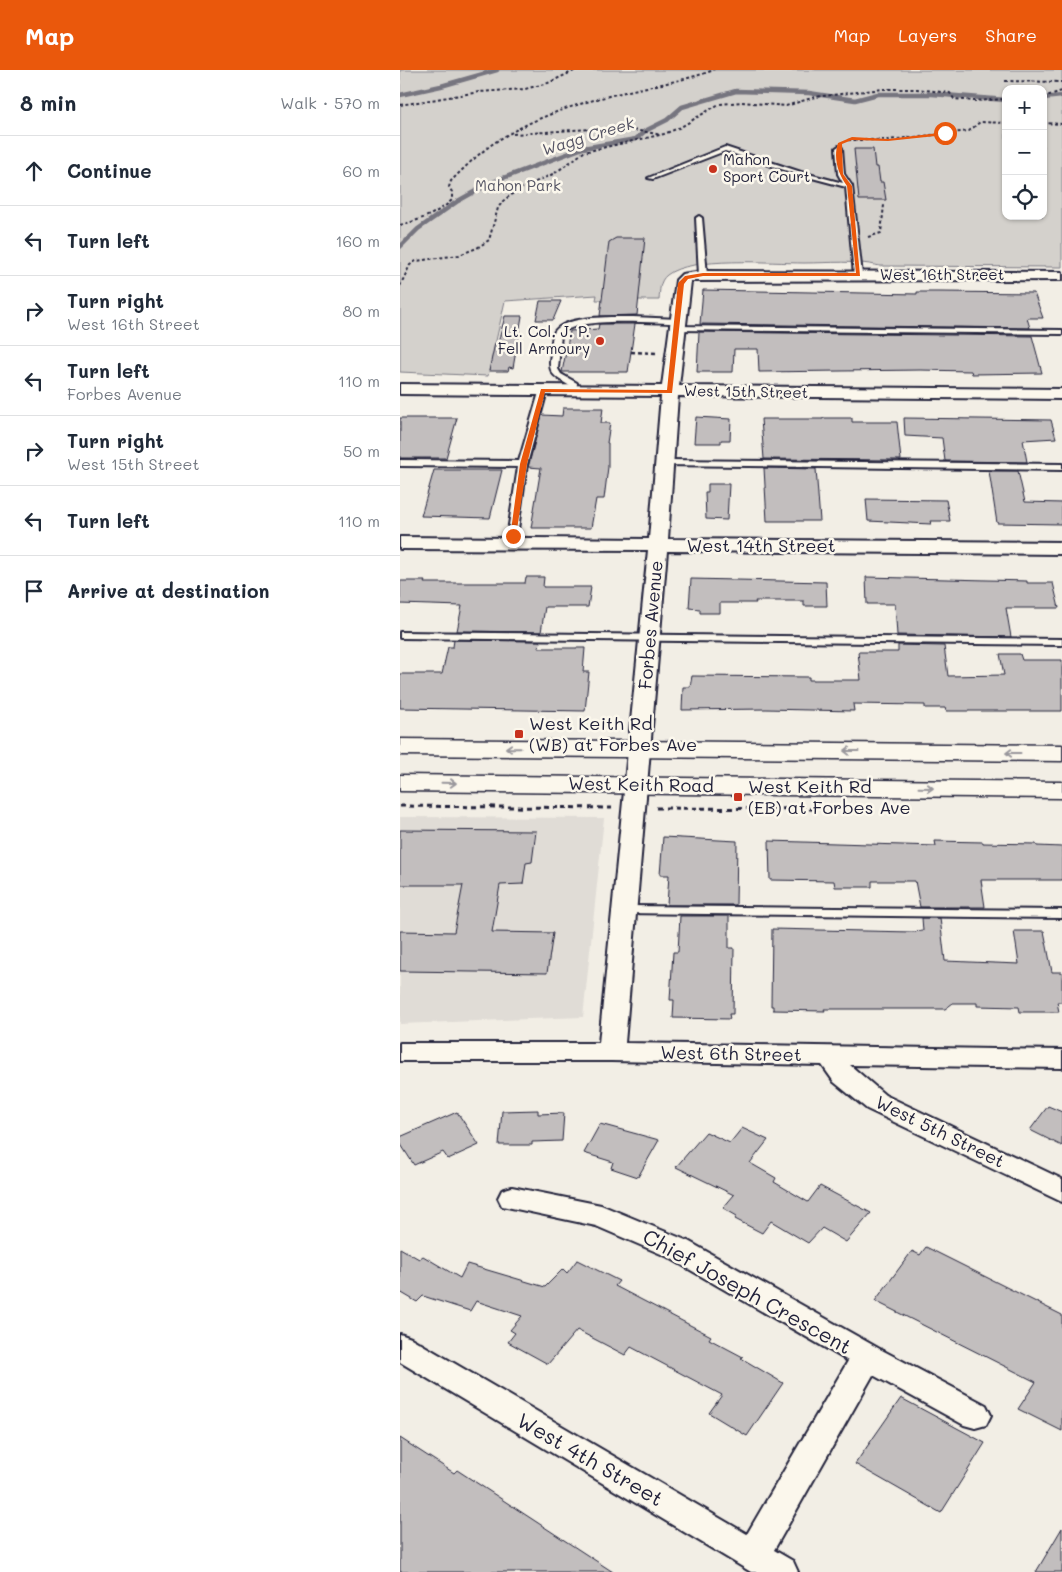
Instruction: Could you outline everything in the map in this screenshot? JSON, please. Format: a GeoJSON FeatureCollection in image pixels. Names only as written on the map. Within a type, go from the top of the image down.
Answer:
{"type":"FeatureCollection","features":[{"type":"Feature","properties":{"kind":"main road","name":"West Keith Road"},"geometry":{"type":"LineString","coordinates":[[400,747],[1062,753]]}},
{"type":"Feature","properties":{"kind":"main road","name":"West Keith Road"},"geometry":{"type":"LineString","coordinates":[[400,783],[1062,790]]}},
{"type":"Feature","properties":{"kind":"street","name":"West 16th Street"},"geometry":{"type":"LineString","coordinates":[[703,275],[1062,276]]}},
{"type":"Feature","properties":{"kind":"street","name":"Forbes Avenue"},"geometry":{"type":"LineString","coordinates":[[611,1052],[677,325],[683,280],[686,277],[703,275]]}},
{"type":"Feature","properties":{"kind":"street","name":"West 15th Street"},"geometry":{"type":"LineString","coordinates":[[400,389],[1062,394]]}},
{"type":"Feature","properties":{"kind":"street","name":"West 14th Street"},"geometry":{"type":"LineString","coordinates":[[400,543],[1062,548]]}},
{"type":"Feature","properties":{"kind":"street","name":"West 6th Street"},"geometry":{"type":"LineString","coordinates":[[400,1052],[611,1052],[1062,1059]]}},
{"type":"Feature","properties":{"kind":"street","name":"West 5th Street"},"geometry":{"type":"LineString","coordinates":[[830,1056],[843,1076],[876,1102],[1062,1191]]}},
{"type":"Feature","properties":{"kind":"street","name":"Chief Joseph Crescent"},"geometry":{"type":"LineString","coordinates":[[512,1198],[601,1216],[678,1249],[867,1357],[975,1415]]}},
{"type":"Feature","properties":{"kind":"street","name":"West 4th Street"},"geometry":{"type":"LineString","coordinates":[[400,1347],[781,1572]]}},
{"type":"Feature","properties":{"kind":"street","name":"Chief Joseph Crescent"},"geometry":{"type":"LineString","coordinates":[[753,1555],[867,1357]]}},
{"type":"Feature","properties":{"kind":"lane"},"geometry":{"type":"LineString","coordinates":[[839,148],[841,174],[849,186],[858,275]]}},
{"type":"Feature","properties":{"kind":"lane"},"geometry":{"type":"LineString","coordinates":[[650,178],[725,149],[799,173],[849,186]]}},
{"type":"Feature","properties":{"kind":"lane"},"geometry":{"type":"LineString","coordinates":[[699,218],[703,275]]}},
{"type":"Feature","properties":{"kind":"lane"},"geometry":{"type":"LineString","coordinates":[[573,391],[574,386],[556,374],[552,367],[558,331],[570,324],[593,320],[677,325],[1062,332]]}},
{"type":"Feature","properties":{"kind":"lane"},"geometry":{"type":"LineString","coordinates":[[511,544],[524,464],[543,391]]}},
{"type":"Feature","properties":{"kind":"lane"},"geometry":{"type":"LineString","coordinates":[[400,463],[524,464]]}},
{"type":"Feature","properties":{"kind":"lane"},"geometry":{"type":"LineString","coordinates":[[664,463],[1062,467]]}},
{"type":"Feature","properties":{"kind":"lane"},"geometry":{"type":"LineString","coordinates":[[400,636],[1062,642]]}},
{"type":"Feature","properties":{"kind":"lane"},"geometry":{"type":"LineString","coordinates":[[625,910],[1062,914]]}},
{"type":"Feature","properties":{"kind":"path"},"geometry":{"type":"LineString","coordinates":[[400,104],[479,92],[525,89],[548,83],[576,70]]}},
{"type":"Feature","properties":{"kind":"path"},"geometry":{"type":"LineString","coordinates":[[400,225],[431,216],[445,207],[452,200],[452,192],[449,187],[451,181],[483,151],[510,134],[559,112],[622,93],[699,76],[714,70]]}},
{"type":"Feature","properties":{"kind":"path"},"geometry":{"type":"LineString","coordinates":[[1005,81],[1062,82]]}},
{"type":"Feature","properties":{"kind":"path"},"geometry":{"type":"LineString","coordinates":[[400,286],[404,281],[406,270],[414,262],[466,253],[479,248],[490,240],[497,208],[515,192],[557,172],[584,152],[661,135],[686,124],[712,106],[725,102],[787,106],[805,99],[818,97],[905,88],[952,93],[954,99],[968,101],[1002,99]]}},
{"type":"Feature","properties":{"kind":"path"},"geometry":{"type":"LineString","coordinates":[[1047,96],[1062,92]]}},
{"type":"Feature","properties":{"kind":"path"},"geometry":{"type":"LineString","coordinates":[[839,148],[840,143],[852,138],[888,140],[969,131],[980,122],[1002,123]]}},
{"type":"Feature","properties":{"kind":"path"},"geometry":{"type":"LineString","coordinates":[[1047,123],[1062,124]]}},
{"type":"Feature","properties":{"kind":"path"},"geometry":{"type":"LineString","coordinates":[[510,134],[555,130],[640,130],[661,135]]}},
{"type":"Feature","properties":{"kind":"path"},"geometry":{"type":"LineString","coordinates":[[855,241],[881,233],[884,205]]}},
{"type":"Feature","properties":{"kind":"path"},"geometry":{"type":"LineString","coordinates":[[631,352],[657,353]]}},
{"type":"Feature","properties":{"kind":"path"},"geometry":{"type":"LineString","coordinates":[[400,806],[616,808]]}},
{"type":"Feature","properties":{"kind":"shaded area"},"geometry":{"type":"Polygon","coordinates":[[[400,817],[604,818],[583,1017],[400,1024],[400,817]]]}},
{"type":"Feature","properties":{"kind":"green space","name":"Mahon Park"},"geometry":{"type":"Polygon","coordinates":[[[400,70],[1062,70],[1062,267],[880,266],[852,262],[732,262],[694,265],[678,269],[664,277],[660,286],[659,300],[596,300],[597,295],[505,301],[488,376],[400,372],[400,70]]]}},
{"type":"Feature","properties":{"kind":"building"},"geometry":{"type":"Polygon","coordinates":[[[854,149],[873,149],[875,167],[878,167],[880,182],[883,182],[886,200],[859,200],[854,149]]]}},
{"type":"Feature","properties":{"kind":"building"},"geometry":{"type":"Polygon","coordinates":[[[616,238],[645,238],[637,315],[600,316],[609,242],[616,238]]]}},
{"type":"Feature","properties":{"kind":"building"},"geometry":{"type":"Polygon","coordinates":[[[703,290],[917,294],[917,292],[1034,293],[1043,318],[1027,318],[1030,328],[700,324],[703,290]]]}},
{"type":"Feature","properties":{"kind":"building"},"geometry":{"type":"Polygon","coordinates":[[[540,301],[561,301],[553,320],[536,320],[540,301]]]}},
{"type":"Feature","properties":{"kind":"building"},"geometry":{"type":"Polygon","coordinates":[[[505,316],[522,316],[513,368],[509,367],[508,371],[489,371],[495,343],[498,343],[505,316]]]}},
{"type":"Feature","properties":{"kind":"building","name":"Lt. Col. J. P. Fell Armoury"},"geometry":{"type":"Polygon","coordinates":[[[599,324],[635,324],[628,372],[562,372],[570,331],[598,329],[599,324]]]}},
{"type":"Feature","properties":{"kind":"building"},"geometry":{"type":"Polygon","coordinates":[[[699,332],[1032,336],[1042,373],[972,374],[971,371],[920,370],[759,372],[758,349],[734,349],[733,372],[697,372],[699,332]]]}},
{"type":"Feature","properties":{"kind":"building"},"geometry":{"type":"Polygon","coordinates":[[[563,408],[603,408],[601,423],[610,423],[604,499],[596,499],[591,528],[531,528],[541,468],[528,467],[542,415],[562,416],[563,408]]]}},
{"type":"Feature","properties":{"kind":"building"},"geometry":{"type":"Polygon","coordinates":[[[696,417],[731,419],[730,440],[721,440],[721,443],[694,443],[696,417]]]}},
{"type":"Feature","properties":{"kind":"building"},"geometry":{"type":"Polygon","coordinates":[[[400,418],[457,418],[446,458],[400,458],[400,418]]]}},
{"type":"Feature","properties":{"kind":"building"},"geometry":{"type":"Polygon","coordinates":[[[852,418],[852,422],[897,422],[901,460],[764,459],[761,419],[852,418]]]}},
{"type":"Feature","properties":{"kind":"building"},"geometry":{"type":"Polygon","coordinates":[[[904,418],[1051,420],[1056,438],[1023,440],[1027,462],[945,461],[942,438],[905,436],[904,418]]]}},
{"type":"Feature","properties":{"kind":"building"},"geometry":{"type":"Polygon","coordinates":[[[764,468],[816,469],[820,521],[767,521],[764,468]]]}},
{"type":"Feature","properties":{"kind":"building"},"geometry":{"type":"Polygon","coordinates":[[[434,470],[502,470],[490,518],[421,516],[434,470]]]}},
{"type":"Feature","properties":{"kind":"building"},"geometry":{"type":"Polygon","coordinates":[[[989,471],[1018,471],[1025,502],[1062,503],[1062,524],[997,523],[989,471]]]}},
{"type":"Feature","properties":{"kind":"building"},"geometry":{"type":"Polygon","coordinates":[[[708,484],[729,484],[727,520],[706,519],[705,492],[708,492],[708,484]]]}},
{"type":"Feature","properties":{"kind":"building"},"geometry":{"type":"Polygon","coordinates":[[[866,499],[946,500],[950,521],[930,521],[931,524],[868,521],[866,499]]]}},
{"type":"Feature","properties":{"kind":"building"},"geometry":{"type":"Polygon","coordinates":[[[526,577],[544,577],[543,587],[591,587],[588,607],[545,607],[541,632],[457,631],[462,606],[400,604],[400,581],[425,581],[424,583],[525,583],[526,577]]]}},
{"type":"Feature","properties":{"kind":"building"},"geometry":{"type":"Polygon","coordinates":[[[866,577],[1053,583],[1059,608],[1006,608],[1011,637],[897,635],[895,604],[867,604],[866,577]]]}},
{"type":"Feature","properties":{"kind":"building"},"geometry":{"type":"Polygon","coordinates":[[[691,579],[826,582],[827,606],[804,606],[804,601],[755,601],[756,603],[720,603],[720,613],[700,613],[700,609],[689,608],[691,579]]]}},
{"type":"Feature","properties":{"kind":"building"},"geometry":{"type":"Polygon","coordinates":[[[454,640],[540,641],[539,648],[585,648],[583,672],[589,672],[585,711],[400,708],[400,674],[442,674],[448,647],[453,647],[454,640]]]}},
{"type":"Feature","properties":{"kind":"building"},"geometry":{"type":"Polygon","coordinates":[[[898,645],[944,646],[948,676],[1004,675],[1000,654],[1020,654],[1022,660],[1062,660],[1062,711],[946,711],[945,708],[925,708],[925,705],[853,704],[854,711],[682,710],[683,687],[690,687],[692,676],[809,677],[809,680],[861,680],[858,652],[898,652],[898,645]]]}},
{"type":"Feature","properties":{"kind":"building"},"geometry":{"type":"Polygon","coordinates":[[[400,830],[536,831],[532,862],[526,863],[523,884],[500,885],[492,932],[553,933],[547,973],[400,971],[400,931],[454,932],[463,885],[400,885],[400,830]]]}},
{"type":"Feature","properties":{"kind":"building"},"geometry":{"type":"Polygon","coordinates":[[[663,837],[737,841],[736,905],[667,905],[669,875],[660,875],[663,837]]]}},
{"type":"Feature","properties":{"kind":"building"},"geometry":{"type":"Polygon","coordinates":[[[769,841],[936,846],[935,841],[1036,844],[1037,846],[1062,847],[1062,880],[981,880],[985,907],[920,907],[915,881],[872,881],[872,887],[835,887],[834,881],[770,880],[769,841]]]}},
{"type":"Feature","properties":{"kind":"building"},"geometry":{"type":"Polygon","coordinates":[[[680,916],[729,916],[729,948],[734,948],[733,1014],[729,1014],[730,1019],[673,1018],[674,1000],[670,1000],[673,952],[678,952],[680,916]]]}},
{"type":"Feature","properties":{"kind":"building"},"geometry":{"type":"Polygon","coordinates":[[[922,918],[940,918],[945,961],[1019,964],[1014,931],[1044,931],[1052,972],[1062,972],[1062,1002],[1057,1002],[1059,1012],[1020,1012],[1019,1007],[977,1006],[977,1003],[953,1003],[945,1009],[773,1010],[773,1006],[771,1006],[772,929],[912,932],[923,931],[922,918]]]}},
{"type":"Feature","properties":{"kind":"building"},"geometry":{"type":"Polygon","coordinates":[[[1048,1106],[1062,1112],[1062,1146],[1030,1130],[1048,1106]]]}},
{"type":"Feature","properties":{"kind":"building"},"geometry":{"type":"Polygon","coordinates":[[[538,1110],[538,1114],[564,1113],[562,1141],[532,1142],[532,1145],[499,1145],[502,1111],[538,1110]]]}},
{"type":"Feature","properties":{"kind":"building"},"geometry":{"type":"Polygon","coordinates":[[[457,1112],[479,1145],[448,1159],[443,1152],[414,1165],[400,1143],[400,1137],[457,1112]]]}},
{"type":"Feature","properties":{"kind":"building"},"geometry":{"type":"Polygon","coordinates":[[[600,1124],[659,1140],[638,1177],[611,1168],[613,1162],[584,1153],[600,1124]]]}},
{"type":"Feature","properties":{"kind":"building"},"geometry":{"type":"Polygon","coordinates":[[[742,1128],[768,1140],[750,1163],[776,1178],[774,1182],[808,1202],[820,1186],[871,1213],[846,1242],[822,1228],[808,1243],[771,1221],[762,1233],[735,1219],[737,1216],[723,1208],[734,1195],[676,1167],[706,1132],[730,1143],[742,1128]]]}},
{"type":"Feature","properties":{"kind":"building"},"geometry":{"type":"Polygon","coordinates":[[[926,1247],[1062,1315],[1062,1431],[1018,1409],[1036,1382],[875,1301],[912,1251],[920,1255],[926,1247]]]}},
{"type":"Feature","properties":{"kind":"building"},"geometry":{"type":"Polygon","coordinates":[[[400,1248],[419,1259],[423,1256],[460,1278],[467,1264],[545,1287],[563,1269],[567,1273],[577,1260],[619,1281],[615,1286],[711,1336],[709,1339],[743,1357],[741,1358],[783,1383],[747,1436],[709,1413],[722,1395],[631,1347],[625,1355],[577,1330],[548,1364],[508,1342],[515,1333],[510,1330],[522,1316],[476,1301],[470,1311],[423,1296],[417,1302],[400,1292],[400,1248]]]}},
{"type":"Feature","properties":{"kind":"building"},"geometry":{"type":"Polygon","coordinates":[[[901,1398],[985,1443],[941,1513],[855,1464],[901,1398]]]}},
{"type":"Feature","properties":{"kind":"building"},"geometry":{"type":"Polygon","coordinates":[[[400,1438],[454,1473],[457,1470],[613,1572],[400,1572],[400,1438]]]}},
{"type":"Feature","properties":{"kind":"building"},"geometry":{"type":"Polygon","coordinates":[[[1062,1528],[1062,1572],[1036,1572],[1062,1528]]]}},
{"type":"Feature","properties":{"kind":"waterway"},"geometry":{"type":"LineString","coordinates":[[400,95],[441,86],[497,70]]}},
{"type":"Feature","properties":{"kind":"waterway","name":"Wagg Creek"},"geometry":{"type":"LineString","coordinates":[[400,247],[418,229],[458,201],[490,183],[583,148],[636,139],[645,131],[667,120],[682,107],[736,91],[809,93],[855,100],[878,94],[932,94],[1002,100]]}},
{"type":"Feature","properties":{"kind":"waterway","name":"Wagg Creek"},"geometry":{"type":"LineString","coordinates":[[1047,98],[1062,96]]}},
{"type":"Feature","properties":{"kind":"place","name":"Mahon Sport Court"},"geometry":{"type":"Point","coordinates":[713,169]}},
{"type":"Feature","properties":{"kind":"place","name":"Lt. Col. J. P. Fell Armoury"},"geometry":{"type":"Point","coordinates":[600,341]}},
{"type":"Feature","properties":{"kind":"place","name":"West Keith Rd (WB) at Forbes Ave"},"geometry":{"type":"Point","coordinates":[519,734]}},
{"type":"Feature","properties":{"kind":"place","name":"West Keith Rd (EB) at Forbes Ave"},"geometry":{"type":"Point","coordinates":[738,797]}},
{"type":"Feature","properties":{"kind":"route"},"geometry":{"type":"LineString","coordinates":[[513,536],[524,464],[543,391],[670,392],[681,283],[686,277],[703,275],[858,275],[849,186],[841,174],[840,143],[852,138],[888,140],[945,133]]}}]}
